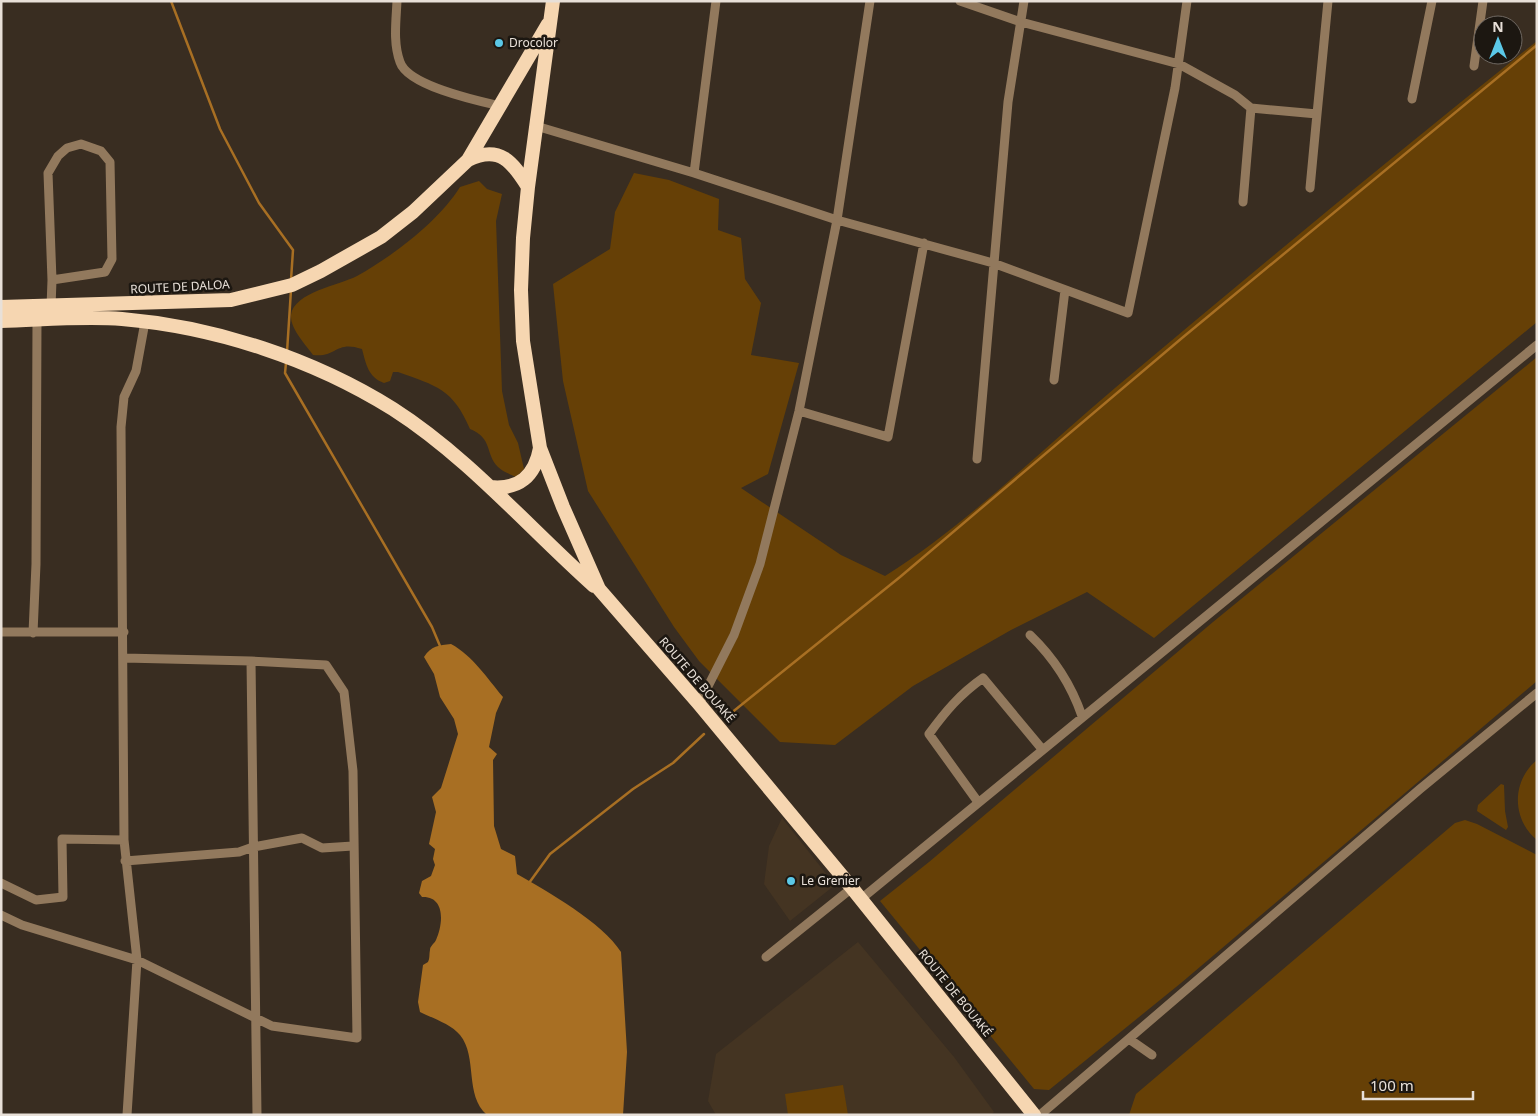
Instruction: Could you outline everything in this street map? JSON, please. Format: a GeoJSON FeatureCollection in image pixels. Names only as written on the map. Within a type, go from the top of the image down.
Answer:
{"type":"FeatureCollection","features":[{"type":"Feature","properties":{"kind":"highway","name":"ROUTE DE BOUAKÉ"},"geometry":{"type":"LineString","coordinates":[[553,1],[528,187],[521,281],[523,341],[540,448],[598,589],[699,704],[857,894],[1034,1115]]}},
{"type":"Feature","properties":{"kind":"highway","name":"ROUTE DE DALOA"},"geometry":{"type":"LineString","coordinates":[[1,307],[51,307],[231,300],[292,284],[344,259],[381,237],[413,212],[468,160],[522,64],[551,19]]}},
{"type":"Feature","properties":{"kind":"highway"},"geometry":{"type":"LineString","coordinates":[[468,160],[484,154],[502,157],[515,166],[528,187]]}},
{"type":"Feature","properties":{"kind":"highway"},"geometry":{"type":"LineString","coordinates":[[144,322],[146,304]]}},
{"type":"Feature","properties":{"kind":"highway"},"geometry":{"type":"LineString","coordinates":[[1,321],[105,319],[144,322],[223,336],[255,346],[349,385],[393,409],[438,443],[490,488],[598,589]]}},
{"type":"Feature","properties":{"kind":"highway"},"geometry":{"type":"LineString","coordinates":[[490,488],[511,486],[528,476],[538,461],[540,448]]}},
{"type":"Feature","properties":{"kind":"street"},"geometry":{"type":"LineString","coordinates":[[397,1],[395,40],[401,65],[414,76],[446,93],[500,106]]}},
{"type":"Feature","properties":{"kind":"street"},"geometry":{"type":"LineString","coordinates":[[694,173],[716,1]]}},
{"type":"Feature","properties":{"kind":"street"},"geometry":{"type":"LineString","coordinates":[[699,704],[734,635],[760,564],[799,411],[837,220],[870,1]]}},
{"type":"Feature","properties":{"kind":"street"},"geometry":{"type":"LineString","coordinates":[[960,1],[1021,22],[1179,64],[1235,95],[1251,108],[1317,114]]}},
{"type":"Feature","properties":{"kind":"street"},"geometry":{"type":"LineString","coordinates":[[976,459],[1008,102],[1024,1]]}},
{"type":"Feature","properties":{"kind":"street"},"geometry":{"type":"LineString","coordinates":[[536,126],[694,173],[837,220],[993,263],[1128,313],[1179,64],[1187,1]]}},
{"type":"Feature","properties":{"kind":"street"},"geometry":{"type":"LineString","coordinates":[[1310,188],[1328,1]]}},
{"type":"Feature","properties":{"kind":"street"},"geometry":{"type":"LineString","coordinates":[[1412,99],[1432,1]]}},
{"type":"Feature","properties":{"kind":"street"},"geometry":{"type":"LineString","coordinates":[[1474,66],[1484,1]]}},
{"type":"Feature","properties":{"kind":"street"},"geometry":{"type":"LineString","coordinates":[[1242,202],[1251,108]]}},
{"type":"Feature","properties":{"kind":"street"},"geometry":{"type":"LineString","coordinates":[[51,307],[52,280],[48,173],[58,156],[67,148],[81,144],[94,148],[110,162],[112,259],[105,272],[52,280]]}},
{"type":"Feature","properties":{"kind":"street"},"geometry":{"type":"LineString","coordinates":[[799,411],[888,437],[924,243]]}},
{"type":"Feature","properties":{"kind":"street"},"geometry":{"type":"LineString","coordinates":[[1054,380],[1064,290]]}},
{"type":"Feature","properties":{"kind":"street"},"geometry":{"type":"LineString","coordinates":[[33,633],[36,564],[37,320]]}},
{"type":"Feature","properties":{"kind":"street"},"geometry":{"type":"LineString","coordinates":[[127,1115],[137,960],[124,840],[124,632],[121,426],[124,398],[136,371],[144,322]]}},
{"type":"Feature","properties":{"kind":"street"},"geometry":{"type":"LineString","coordinates":[[766,956],[857,894],[978,802],[1537,345]]}},
{"type":"Feature","properties":{"kind":"street"},"geometry":{"type":"LineString","coordinates":[[1,632],[124,632]]}},
{"type":"Feature","properties":{"kind":"street"},"geometry":{"type":"LineString","coordinates":[[1030,635],[1042,645],[1062,673],[1082,716]]}},
{"type":"Feature","properties":{"kind":"street"},"geometry":{"type":"LineString","coordinates":[[1,915],[22,925],[137,960],[256,1016],[272,1026],[357,1038],[353,771],[344,692],[326,665],[124,658]]}},
{"type":"Feature","properties":{"kind":"street"},"geometry":{"type":"LineString","coordinates":[[251,661],[257,1115]]}},
{"type":"Feature","properties":{"kind":"street"},"geometry":{"type":"LineString","coordinates":[[978,802],[928,734],[950,705],[966,690],[983,678],[1042,749]]}},
{"type":"Feature","properties":{"kind":"street"},"geometry":{"type":"LineString","coordinates":[[1040,1115],[1420,789],[1537,693]]}},
{"type":"Feature","properties":{"kind":"street"},"geometry":{"type":"LineString","coordinates":[[125,861],[239,852],[253,847],[302,838],[322,848],[353,846]]}},
{"type":"Feature","properties":{"kind":"street"},"geometry":{"type":"LineString","coordinates":[[1,883],[36,900],[63,897],[62,839],[124,840]]}},
{"type":"Feature","properties":{"kind":"street"},"geometry":{"type":"LineString","coordinates":[[1129,1039],[1152,1055]]}},
{"type":"Feature","properties":{"kind":"shaded area"},"geometry":{"type":"Polygon","coordinates":[[[1537,41],[1537,322],[1154,638],[1087,592],[1011,630],[913,686],[835,745],[780,742],[699,661],[674,627],[588,491],[563,381],[553,284],[610,249],[615,212],[634,173],[669,180],[719,199],[718,230],[741,238],[745,279],[761,303],[751,355],[799,363],[768,474],[741,488],[841,555],[885,576],[975,510],[1219,300],[1507,65],[1523,65],[1523,52],[1537,41]]]}},
{"type":"Feature","properties":{"kind":"shaded area"},"geometry":{"type":"Polygon","coordinates":[[[479,181],[487,189],[502,194],[496,221],[502,391],[509,425],[518,443],[524,469],[516,477],[498,467],[491,457],[486,442],[470,429],[457,405],[442,391],[423,381],[398,372],[393,372],[390,381],[384,383],[371,374],[362,349],[346,347],[327,354],[313,355],[296,331],[291,320],[294,307],[300,300],[319,290],[357,276],[385,259],[414,237],[440,213],[460,187],[479,181]]]}},
{"type":"Feature","properties":{"kind":"shaded area"},"geometry":{"type":"Polygon","coordinates":[[[1537,357],[1537,681],[1181,983],[1049,1090],[1034,1089],[880,901],[929,862],[1213,622],[1537,357]]]}},
{"type":"Feature","properties":{"kind":"shaded area"},"geometry":{"type":"Polygon","coordinates":[[[451,644],[473,661],[503,697],[496,713],[489,747],[497,754],[493,760],[494,826],[501,849],[515,856],[517,874],[588,919],[621,952],[627,1052],[623,1115],[487,1115],[480,1107],[476,1097],[469,1054],[460,1035],[447,1024],[420,1012],[418,1002],[423,965],[429,961],[430,949],[436,940],[441,920],[441,912],[435,901],[422,897],[419,893],[422,881],[431,876],[435,865],[433,859],[435,849],[429,844],[436,812],[432,797],[441,788],[458,734],[454,719],[440,697],[434,674],[424,657],[429,650],[451,644]]]}},
{"type":"Feature","properties":{"kind":"shaded area"},"geometry":{"type":"Polygon","coordinates":[[[1537,760],[1537,840],[1523,821],[1519,811],[1518,800],[1523,778],[1537,760]]]}},
{"type":"Feature","properties":{"kind":"shaded area"},"geometry":{"type":"Polygon","coordinates":[[[1501,784],[1504,785],[1508,827],[1506,830],[1477,811],[1478,805],[1501,784]]]}},
{"type":"Feature","properties":{"kind":"shaded area"},"geometry":{"type":"Polygon","coordinates":[[[782,818],[835,885],[790,921],[764,884],[769,846],[782,818]]]}},
{"type":"Feature","properties":{"kind":"shaded area"},"geometry":{"type":"Polygon","coordinates":[[[1465,820],[1477,824],[1537,855],[1537,1115],[1129,1115],[1136,1094],[1455,823],[1465,820]]]}},
{"type":"Feature","properties":{"kind":"shaded area"},"geometry":{"type":"Polygon","coordinates":[[[858,942],[954,1057],[994,1112],[991,1115],[716,1115],[708,1101],[716,1054],[858,942]]]}},
{"type":"Feature","properties":{"kind":"shaded area"},"geometry":{"type":"Polygon","coordinates":[[[843,1085],[848,1115],[788,1115],[785,1094],[843,1085]]]}},
{"type":"Feature","properties":{"kind":"waterway"},"geometry":{"type":"LineString","coordinates":[[171,1],[220,129],[259,203],[293,250],[291,280]]}},
{"type":"Feature","properties":{"kind":"waterway"},"geometry":{"type":"LineString","coordinates":[[730,714],[900,577],[1182,338],[1537,45]]}},
{"type":"Feature","properties":{"kind":"waterway"},"geometry":{"type":"LineString","coordinates":[[287,352],[291,290]]}},
{"type":"Feature","properties":{"kind":"waterway"},"geometry":{"type":"LineString","coordinates":[[286,363],[285,373],[432,627],[440,646]]}},
{"type":"Feature","properties":{"kind":"waterway"},"geometry":{"type":"LineString","coordinates":[[529,883],[550,854],[633,789],[673,763],[704,734]]}},
{"type":"Feature","properties":{"kind":"place","name":"Drocolor"},"geometry":{"type":"Point","coordinates":[499,43]}},
{"type":"Feature","properties":{"kind":"place","name":"Le Grenier"},"geometry":{"type":"Point","coordinates":[791,881]}}]}
